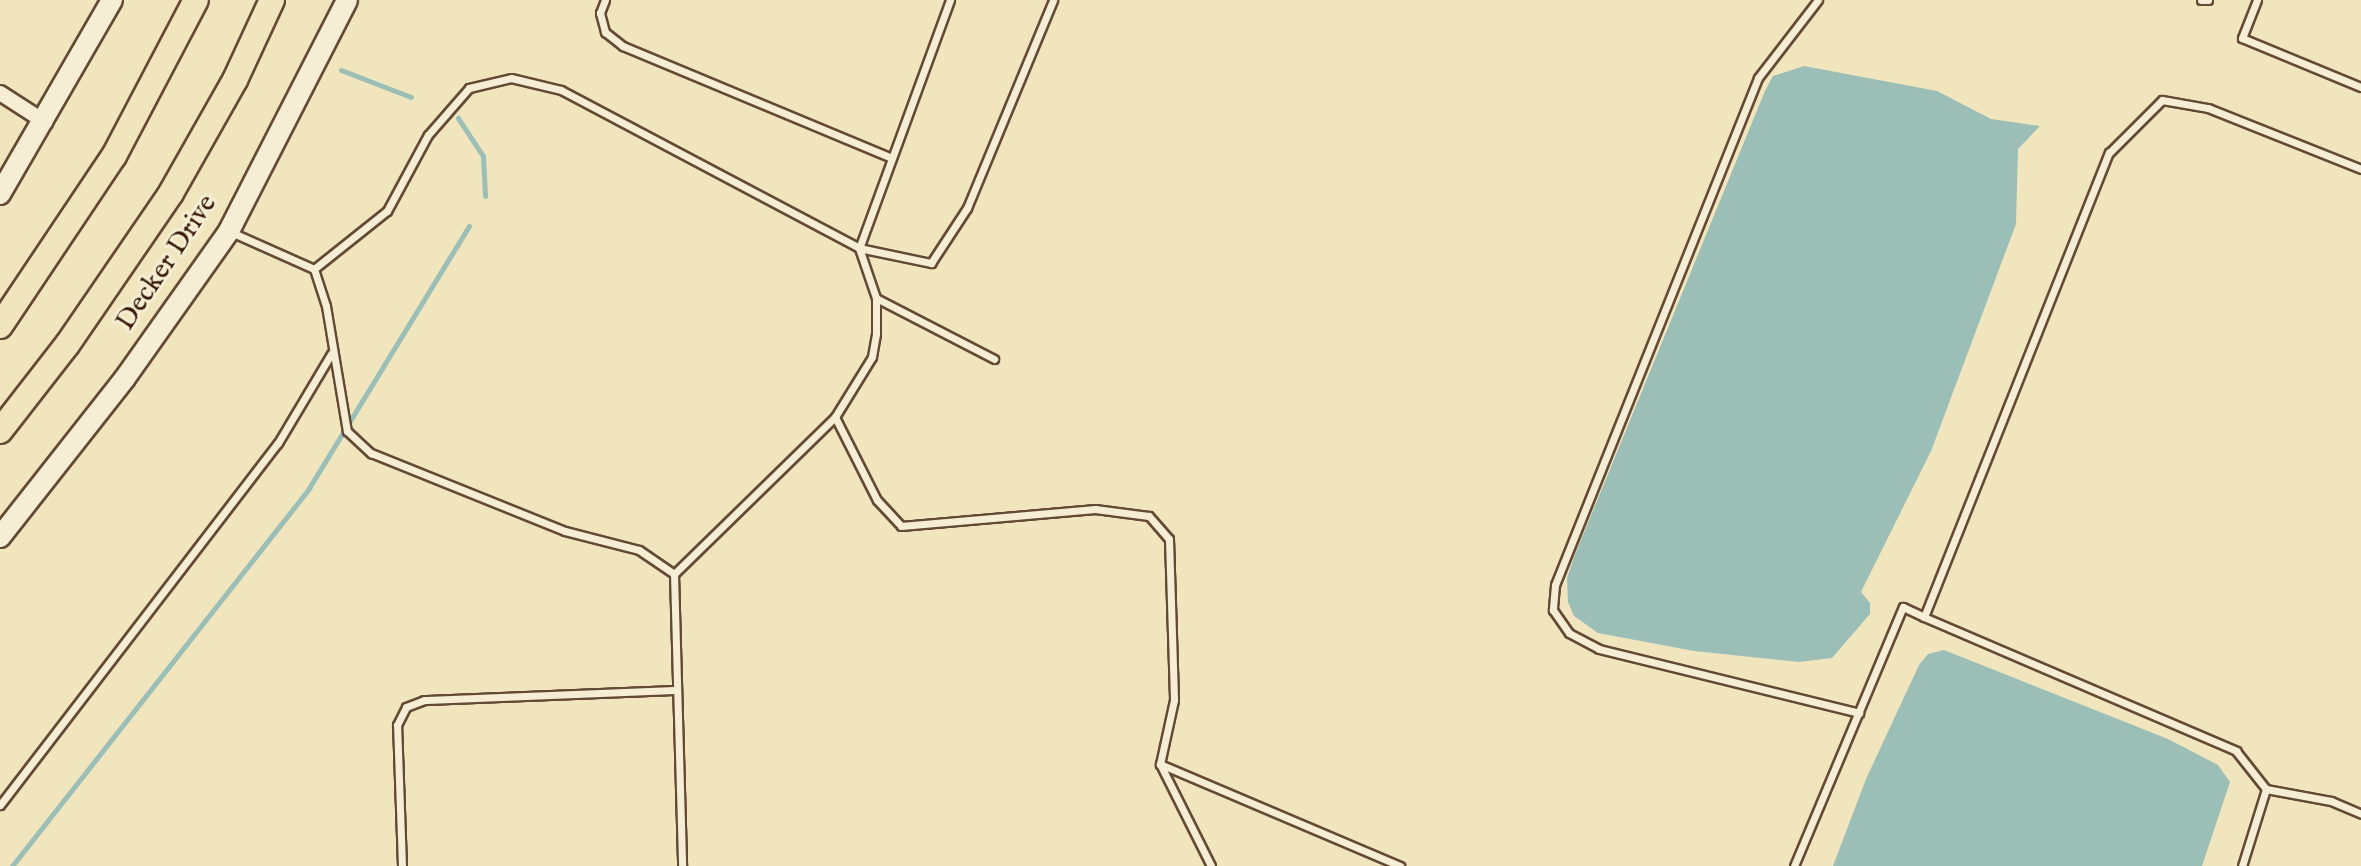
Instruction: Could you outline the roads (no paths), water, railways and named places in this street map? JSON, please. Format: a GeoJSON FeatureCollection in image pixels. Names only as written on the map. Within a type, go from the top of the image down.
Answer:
{"type":"FeatureCollection","features":[{"type":"Feature","properties":{"kind":"highway"},"geometry":{"type":"LineString","coordinates":[[0,326],[114,156],[196,0]]}},
{"type":"Feature","properties":{"kind":"highway","name":"Decker Drive"},"geometry":{"type":"LineString","coordinates":[[0,431],[67,345],[171,193],[235,80],[272,0]]}},
{"type":"Feature","properties":{"kind":"main road"},"geometry":{"type":"LineString","coordinates":[[0,194],[45,122],[112,0]]}},
{"type":"Feature","properties":{"kind":"main road","name":"Decker Drive"},"geometry":{"type":"LineString","coordinates":[[0,537],[125,378],[229,231],[347,0]]}},
{"type":"Feature","properties":{"kind":"street"},"geometry":{"type":"LineString","coordinates":[[0,93],[45,122]]}},
{"type":"Feature","properties":{"kind":"lane"},"geometry":{"type":"LineString","coordinates":[[605,0],[600,13],[605,32],[623,46],[892,158]]}},
{"type":"Feature","properties":{"kind":"lane"},"geometry":{"type":"LineString","coordinates":[[682,866],[674,574],[835,417],[872,357],[876,298],[859,248],[950,0]]}},
{"type":"Feature","properties":{"kind":"lane"},"geometry":{"type":"LineString","coordinates":[[314,269],[387,211],[428,135],[469,88],[511,78],[561,90],[859,248],[931,263],[967,208],[1053,0]]}},
{"type":"Feature","properties":{"kind":"lane"},"geometry":{"type":"LineString","coordinates":[[1818,0],[1758,78],[1555,585],[1553,610],[1569,633],[1599,649],[1859,713]]}},
{"type":"Feature","properties":{"kind":"lane"},"geometry":{"type":"LineString","coordinates":[[2201,0],[2208,0]]}},
{"type":"Feature","properties":{"kind":"lane"},"geometry":{"type":"LineString","coordinates":[[2257,0],[2242,38],[2361,87]]}},
{"type":"Feature","properties":{"kind":"lane"},"geometry":{"type":"LineString","coordinates":[[1924,617],[2109,153],[2162,100],[2208,108],[2361,169]]}},
{"type":"Feature","properties":{"kind":"lane"},"geometry":{"type":"LineString","coordinates":[[229,231],[314,269],[326,306],[331,354],[347,431],[371,453],[565,531],[639,550],[674,574]]}},
{"type":"Feature","properties":{"kind":"lane"},"geometry":{"type":"LineString","coordinates":[[876,298],[994,359]]}},
{"type":"Feature","properties":{"kind":"lane"},"geometry":{"type":"LineString","coordinates":[[0,805],[278,443],[331,354]]}},
{"type":"Feature","properties":{"kind":"lane"},"geometry":{"type":"LineString","coordinates":[[835,417],[877,500],[901,526],[1095,509],[1149,516],[1169,539],[1174,700],[1160,764],[1211,866]]}},
{"type":"Feature","properties":{"kind":"lane"},"geometry":{"type":"LineString","coordinates":[[1794,866],[1903,607],[2236,751],[2266,789],[2331,801],[2361,814]]}},
{"type":"Feature","properties":{"kind":"lane"},"geometry":{"type":"LineString","coordinates":[[402,866],[397,725],[406,707],[424,700],[677,690]]}},
{"type":"Feature","properties":{"kind":"lane"},"geometry":{"type":"LineString","coordinates":[[1160,764],[1400,866]]}},
{"type":"Feature","properties":{"kind":"lane"},"geometry":{"type":"LineString","coordinates":[[2242,866],[2266,789]]}},
{"type":"Feature","properties":{"kind":"water"},"geometry":{"type":"Polygon","coordinates":[[[1804,66],[1937,91],[1991,119],[2040,126],[2018,149],[2016,224],[1931,451],[1861,592],[1870,603],[1870,614],[1832,658],[1799,662],[1694,651],[1598,633],[1574,616],[1568,602],[1567,578],[1574,557],[1765,91],[1773,76],[1804,66]]]}},
{"type":"Feature","properties":{"kind":"water"},"geometry":{"type":"Polygon","coordinates":[[[1944,650],[2168,739],[2218,765],[2230,782],[2202,866],[1833,866],[1866,779],[1919,665],[1928,654],[1944,650]]]}},
{"type":"Feature","properties":{"kind":"waterway"},"geometry":{"type":"LineString","coordinates":[[341,70],[411,97]]}},
{"type":"Feature","properties":{"kind":"waterway"},"geometry":{"type":"LineString","coordinates":[[458,118],[483,156],[485,196]]}},
{"type":"Feature","properties":{"kind":"waterway"},"geometry":{"type":"LineString","coordinates":[[12,866],[309,488],[469,226]]}}]}
